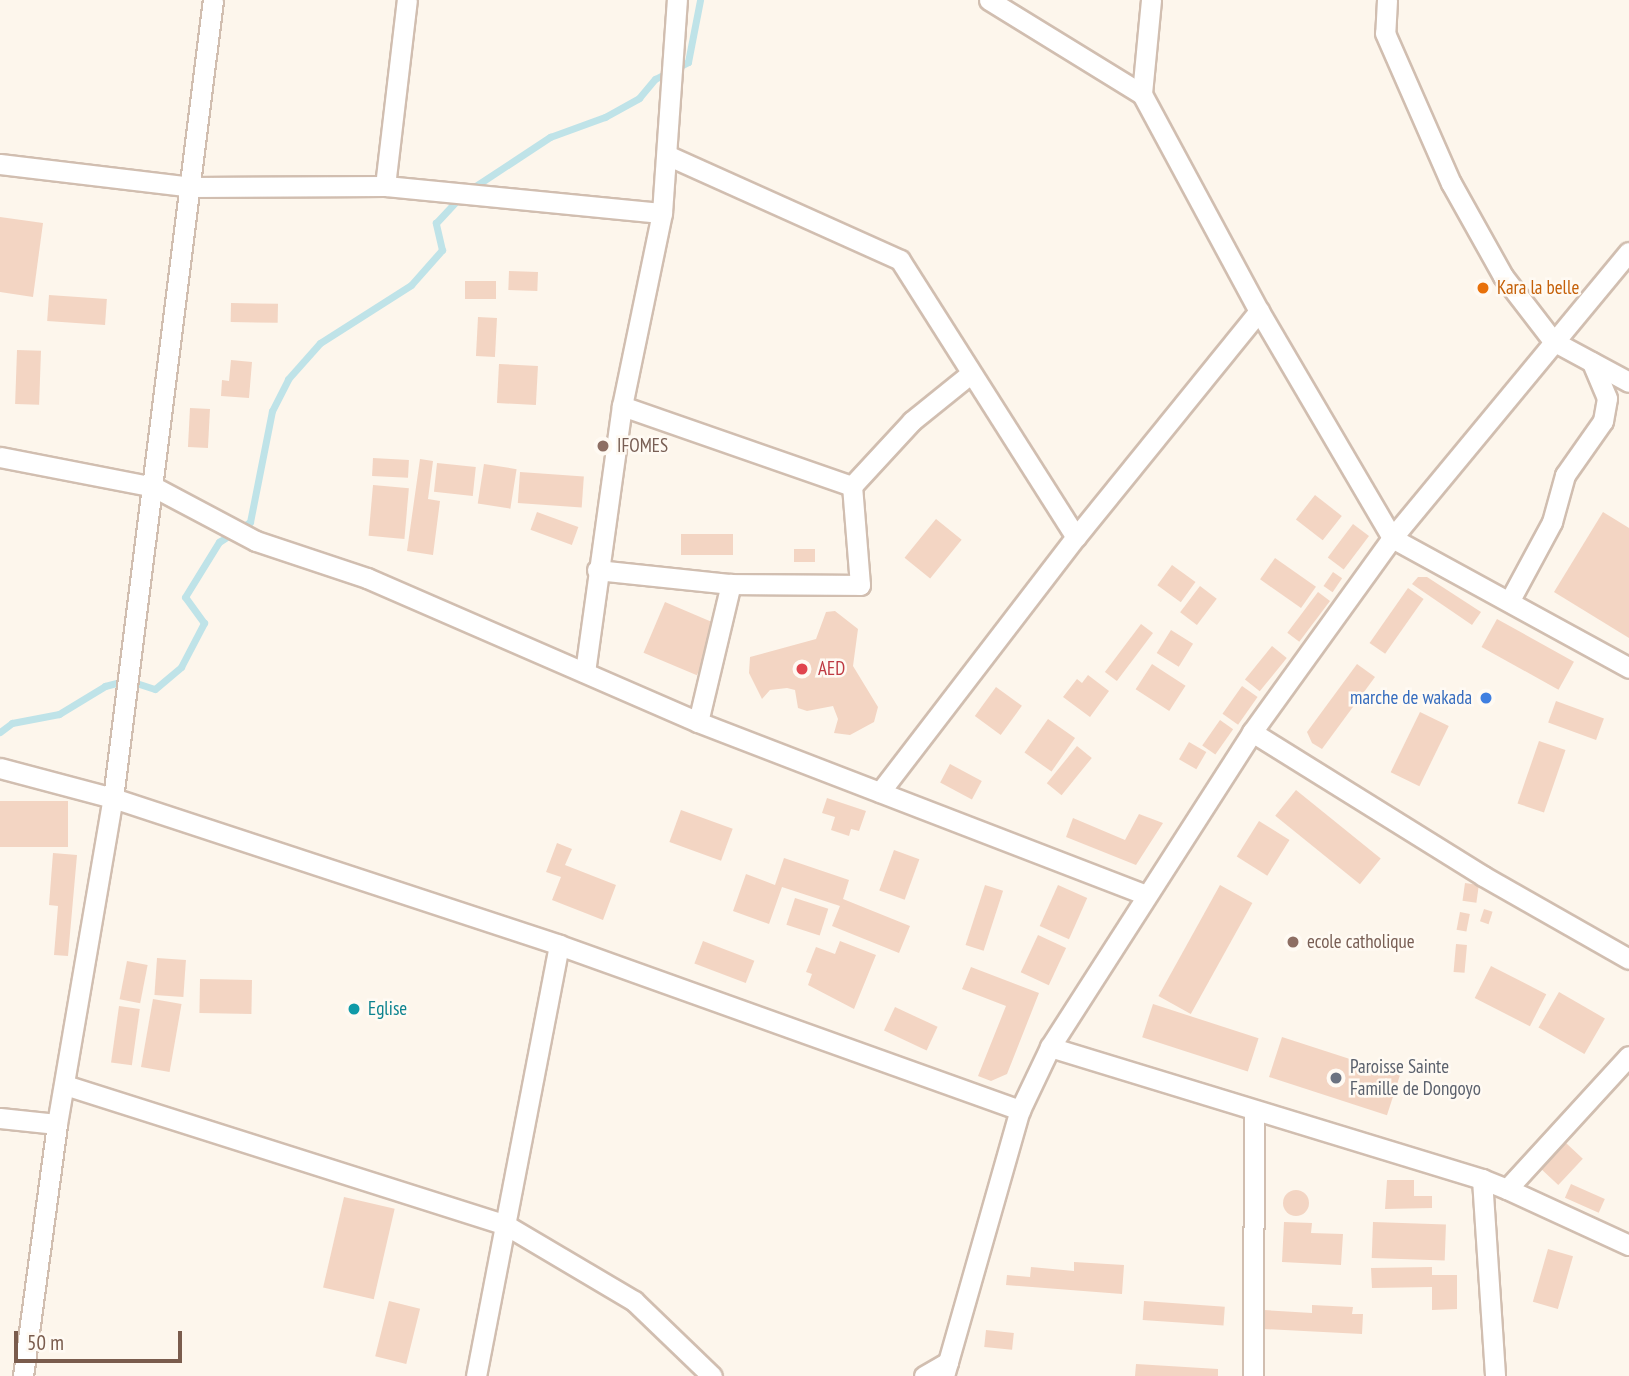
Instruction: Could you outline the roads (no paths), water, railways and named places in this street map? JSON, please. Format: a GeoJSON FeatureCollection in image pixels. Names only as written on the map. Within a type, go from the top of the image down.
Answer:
{"type":"FeatureCollection","features":[{"type":"Feature","properties":{"kind":"street"},"geometry":{"type":"LineString","coordinates":[[23,1376],[57,1124],[113,798],[192,187],[213,0]]}},
{"type":"Feature","properties":{"kind":"street"},"geometry":{"type":"LineString","coordinates":[[385,186],[407,0]]}},
{"type":"Feature","properties":{"kind":"street"},"geometry":{"type":"LineString","coordinates":[[585,672],[597,570],[622,406],[662,213],[669,156],[677,0]]}},
{"type":"Feature","properties":{"kind":"street"},"geometry":{"type":"LineString","coordinates":[[989,0],[1142,94],[1259,311],[1392,538],[1510,600],[1629,668]]}},
{"type":"Feature","properties":{"kind":"street"},"geometry":{"type":"LineString","coordinates":[[1142,94],[1151,0]]}},
{"type":"Feature","properties":{"kind":"street"},"geometry":{"type":"LineString","coordinates":[[1387,0],[1385,33],[1451,183],[1503,276],[1553,341],[1629,382]]}},
{"type":"Feature","properties":{"kind":"street"},"geometry":{"type":"LineString","coordinates":[[669,156],[900,260],[970,375],[1076,537]]}},
{"type":"Feature","properties":{"kind":"street"},"geometry":{"type":"LineString","coordinates":[[0,164],[192,187],[385,186],[662,213]]}},
{"type":"Feature","properties":{"kind":"street"},"geometry":{"type":"LineString","coordinates":[[924,1376],[946,1369],[1020,1110],[1050,1047],[1144,894],[1252,732],[1392,538],[1629,252]]}},
{"type":"Feature","properties":{"kind":"street"},"geometry":{"type":"LineString","coordinates":[[880,792],[1076,537],[1259,311]]}},
{"type":"Feature","properties":{"kind":"street"},"geometry":{"type":"LineString","coordinates":[[1510,600],[1552,522],[1565,475],[1603,421],[1606,398],[1592,362]]}},
{"type":"Feature","properties":{"kind":"street"},"geometry":{"type":"LineString","coordinates":[[597,570],[731,584],[860,585],[852,486],[912,421],[970,375]]}},
{"type":"Feature","properties":{"kind":"street"},"geometry":{"type":"LineString","coordinates":[[622,406],[852,486]]}},
{"type":"Feature","properties":{"kind":"street"},"geometry":{"type":"LineString","coordinates":[[0,457],[154,487],[256,541],[367,578],[698,722],[1144,894]]}},
{"type":"Feature","properties":{"kind":"street"},"geometry":{"type":"LineString","coordinates":[[698,722],[731,584]]}},
{"type":"Feature","properties":{"kind":"street"},"geometry":{"type":"LineString","coordinates":[[1252,732],[1483,876],[1629,959]]}},
{"type":"Feature","properties":{"kind":"street"},"geometry":{"type":"LineString","coordinates":[[0,768],[113,798],[559,945],[1020,1110]]}},
{"type":"Feature","properties":{"kind":"street"},"geometry":{"type":"LineString","coordinates":[[476,1376],[559,945]]}},
{"type":"Feature","properties":{"kind":"street"},"geometry":{"type":"LineString","coordinates":[[1050,1047],[1254,1112],[1482,1179],[1629,1245]]}},
{"type":"Feature","properties":{"kind":"street"},"geometry":{"type":"LineString","coordinates":[[1507,1189],[1629,1056]]}},
{"type":"Feature","properties":{"kind":"street"},"geometry":{"type":"LineString","coordinates":[[65,1085],[504,1224],[634,1301],[712,1376]]}},
{"type":"Feature","properties":{"kind":"street"},"geometry":{"type":"LineString","coordinates":[[1253,1376],[1254,1112]]}},
{"type":"Feature","properties":{"kind":"street"},"geometry":{"type":"LineString","coordinates":[[0,1118],[57,1124]]}},
{"type":"Feature","properties":{"kind":"street"},"geometry":{"type":"LineString","coordinates":[[1482,1179],[1495,1376]]}},
{"type":"Feature","properties":{"kind":"waterway"},"geometry":{"type":"LineString","coordinates":[[471,189],[550,137],[605,117],[639,98],[655,79],[688,62],[700,0]]}},
{"type":"Feature","properties":{"kind":"waterway"},"geometry":{"type":"LineString","coordinates":[[0,732],[12,723],[59,714],[105,686],[127,680],[155,689],[181,667],[204,623],[185,597],[219,542],[250,522],[272,411],[288,379],[320,343],[411,285],[442,250],[436,223],[461,196]]}},
{"type":"Feature","properties":{"kind":"place","name":"Kara la belle"},"geometry":{"type":"Point","coordinates":[1483,288]}},
{"type":"Feature","properties":{"kind":"place","name":"IFOMES"},"geometry":{"type":"Point","coordinates":[603,446]}},
{"type":"Feature","properties":{"kind":"place","name":"AED"},"geometry":{"type":"Point","coordinates":[802,669]}},
{"type":"Feature","properties":{"kind":"place","name":"marche de wakada"},"geometry":{"type":"Point","coordinates":[1486,698]}},
{"type":"Feature","properties":{"kind":"place","name":"ecole catholique"},"geometry":{"type":"Point","coordinates":[1293,942]}},
{"type":"Feature","properties":{"kind":"place","name":"Eglise"},"geometry":{"type":"Point","coordinates":[354,1009]}},
{"type":"Feature","properties":{"kind":"place","name":"Paroisse Sainte Famille de Dongoyo"},"geometry":{"type":"Point","coordinates":[1336,1078]}}]}
